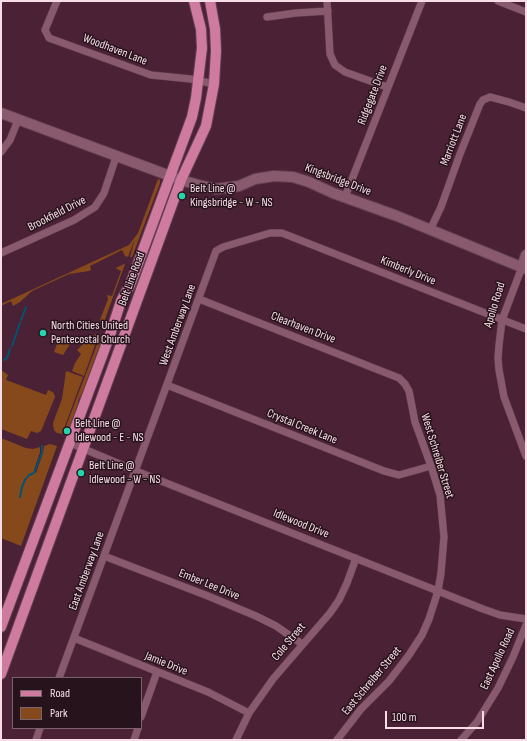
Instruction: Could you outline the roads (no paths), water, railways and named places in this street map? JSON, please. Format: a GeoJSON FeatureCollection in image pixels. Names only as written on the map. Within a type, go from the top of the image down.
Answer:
{"type":"FeatureCollection","features":[{"type":"Feature","properties":{"kind":"main road","name":"Belt Line Road"},"geometry":{"type":"LineString","coordinates":[[1,627],[111,332],[121,301],[130,285],[192,117],[202,48],[201,29],[194,1]]}},
{"type":"Feature","properties":{"kind":"main road","name":"Belt Line Road"},"geometry":{"type":"LineString","coordinates":[[1,674],[181,180],[206,126],[214,84],[216,44],[210,1]]}},
{"type":"Feature","properties":{"kind":"main road"},"geometry":{"type":"LineString","coordinates":[[111,332],[125,337]]}},
{"type":"Feature","properties":{"kind":"street","name":"Woodhaven Lane"},"geometry":{"type":"LineString","coordinates":[[57,1],[45,30],[49,38],[151,75],[214,84]]}},
{"type":"Feature","properties":{"kind":"street"},"geometry":{"type":"LineString","coordinates":[[327,1],[330,54],[335,65],[345,72],[387,87]]}},
{"type":"Feature","properties":{"kind":"street","name":"Ridgegate Drive"},"geometry":{"type":"LineString","coordinates":[[345,197],[422,1]]}},
{"type":"Feature","properties":{"kind":"street"},"geometry":{"type":"LineString","coordinates":[[498,1],[526,12]]}},
{"type":"Feature","properties":{"kind":"street"},"geometry":{"type":"LineString","coordinates":[[267,17],[328,11]]}},
{"type":"Feature","properties":{"kind":"street","name":"Marriott Lane"},"geometry":{"type":"LineString","coordinates":[[430,230],[441,207],[460,154],[483,100],[490,97],[526,108]]}},
{"type":"Feature","properties":{"kind":"street","name":"Kingsbridge Drive"},"geometry":{"type":"LineString","coordinates":[[1,113],[181,180],[216,189],[239,186],[255,179],[274,176],[293,177],[309,182],[524,268]]}},
{"type":"Feature","properties":{"kind":"street"},"geometry":{"type":"LineString","coordinates":[[1,152],[10,140],[18,120]]}},
{"type":"Feature","properties":{"kind":"street","name":"Brookfield Drive"},"geometry":{"type":"LineString","coordinates":[[1,254],[74,220],[95,207],[99,203],[104,193],[116,157]]}},
{"type":"Feature","properties":{"kind":"street","name":"West Amberway Lane"},"geometry":{"type":"LineString","coordinates":[[136,471],[216,251],[223,247],[270,233],[282,233]]}},
{"type":"Feature","properties":{"kind":"street","name":"Kimberly Drive"},"geometry":{"type":"LineString","coordinates":[[282,233],[502,320],[526,328]]}},
{"type":"Feature","properties":{"kind":"street","name":"Apollo Road"},"geometry":{"type":"LineString","coordinates":[[526,255],[524,268],[502,320],[498,358],[501,384],[510,415],[526,456]]}},
{"type":"Feature","properties":{"kind":"street","name":"Clearhaven Drive"},"geometry":{"type":"LineString","coordinates":[[199,299],[399,378]]}},
{"type":"Feature","properties":{"kind":"street","name":"West Schreiber Street"},"geometry":{"type":"LineString","coordinates":[[399,378],[409,391],[415,422],[440,495],[444,531],[438,591]]}},
{"type":"Feature","properties":{"kind":"street","name":"Crystal Creek Lane"},"geometry":{"type":"LineString","coordinates":[[167,385],[384,471],[399,475],[431,466]]}},
{"type":"Feature","properties":{"kind":"street","name":"Idlewood Drive"},"geometry":{"type":"LineString","coordinates":[[70,443],[136,471],[500,615],[526,619]]}},
{"type":"Feature","properties":{"kind":"street","name":"East Amberway Lane"},"geometry":{"type":"LineString","coordinates":[[59,677],[136,471]]}},
{"type":"Feature","properties":{"kind":"street","name":"Ember Lee Drive"},"geometry":{"type":"LineString","coordinates":[[104,556],[256,616],[276,626],[302,644]]}},
{"type":"Feature","properties":{"kind":"street","name":"Cole Street"},"geometry":{"type":"LineString","coordinates":[[236,740],[249,713],[273,679],[339,600],[356,558]]}},
{"type":"Feature","properties":{"kind":"street","name":"East Schreiber Street"},"geometry":{"type":"LineString","coordinates":[[337,740],[362,709],[389,681],[409,655],[422,635],[438,591]]}},
{"type":"Feature","properties":{"kind":"street","name":"East Apollo Road"},"geometry":{"type":"LineString","coordinates":[[461,740],[477,722],[498,688],[526,625]]}},
{"type":"Feature","properties":{"kind":"street","name":"Jamie Drive"},"geometry":{"type":"LineString","coordinates":[[74,638],[208,692],[249,713]]}},
{"type":"Feature","properties":{"kind":"street"},"geometry":{"type":"LineString","coordinates":[[142,714],[157,672]]}},
{"type":"Feature","properties":{"kind":"street"},"geometry":{"type":"LineString","coordinates":[[36,740],[40,729]]}},
{"type":"Feature","properties":{"kind":"street"},"geometry":{"type":"LineString","coordinates":[[134,740],[138,729]]}},
{"type":"Feature","properties":{"kind":"waterway"},"geometry":{"type":"LineString","coordinates":[[21,320],[26,307]]}},
{"type":"Feature","properties":{"kind":"waterway"},"geometry":{"type":"LineString","coordinates":[[12,346],[20,323]]}},
{"type":"Feature","properties":{"kind":"waterway"},"geometry":{"type":"LineString","coordinates":[[4,360],[7,358],[10,349]]}},
{"type":"Feature","properties":{"kind":"waterway"},"geometry":{"type":"LineString","coordinates":[[20,497],[25,480],[29,475],[34,473],[42,453],[42,446]]}},
{"type":"Feature","properties":{"kind":"place","name":"Belt Line @ Kingsbridge - W - NS"},"geometry":{"type":"Point","coordinates":[182,196]}},
{"type":"Feature","properties":{"kind":"place","name":"North Cities United Pentecostal Church"},"geometry":{"type":"Point","coordinates":[43,333]}},
{"type":"Feature","properties":{"kind":"place","name":"Belt Line @ Idlewood - E - NS"},"geometry":{"type":"Point","coordinates":[67,431]}},
{"type":"Feature","properties":{"kind":"place","name":"Belt Line @ Idlewood - W - NS"},"geometry":{"type":"Point","coordinates":[81,473]}}]}
